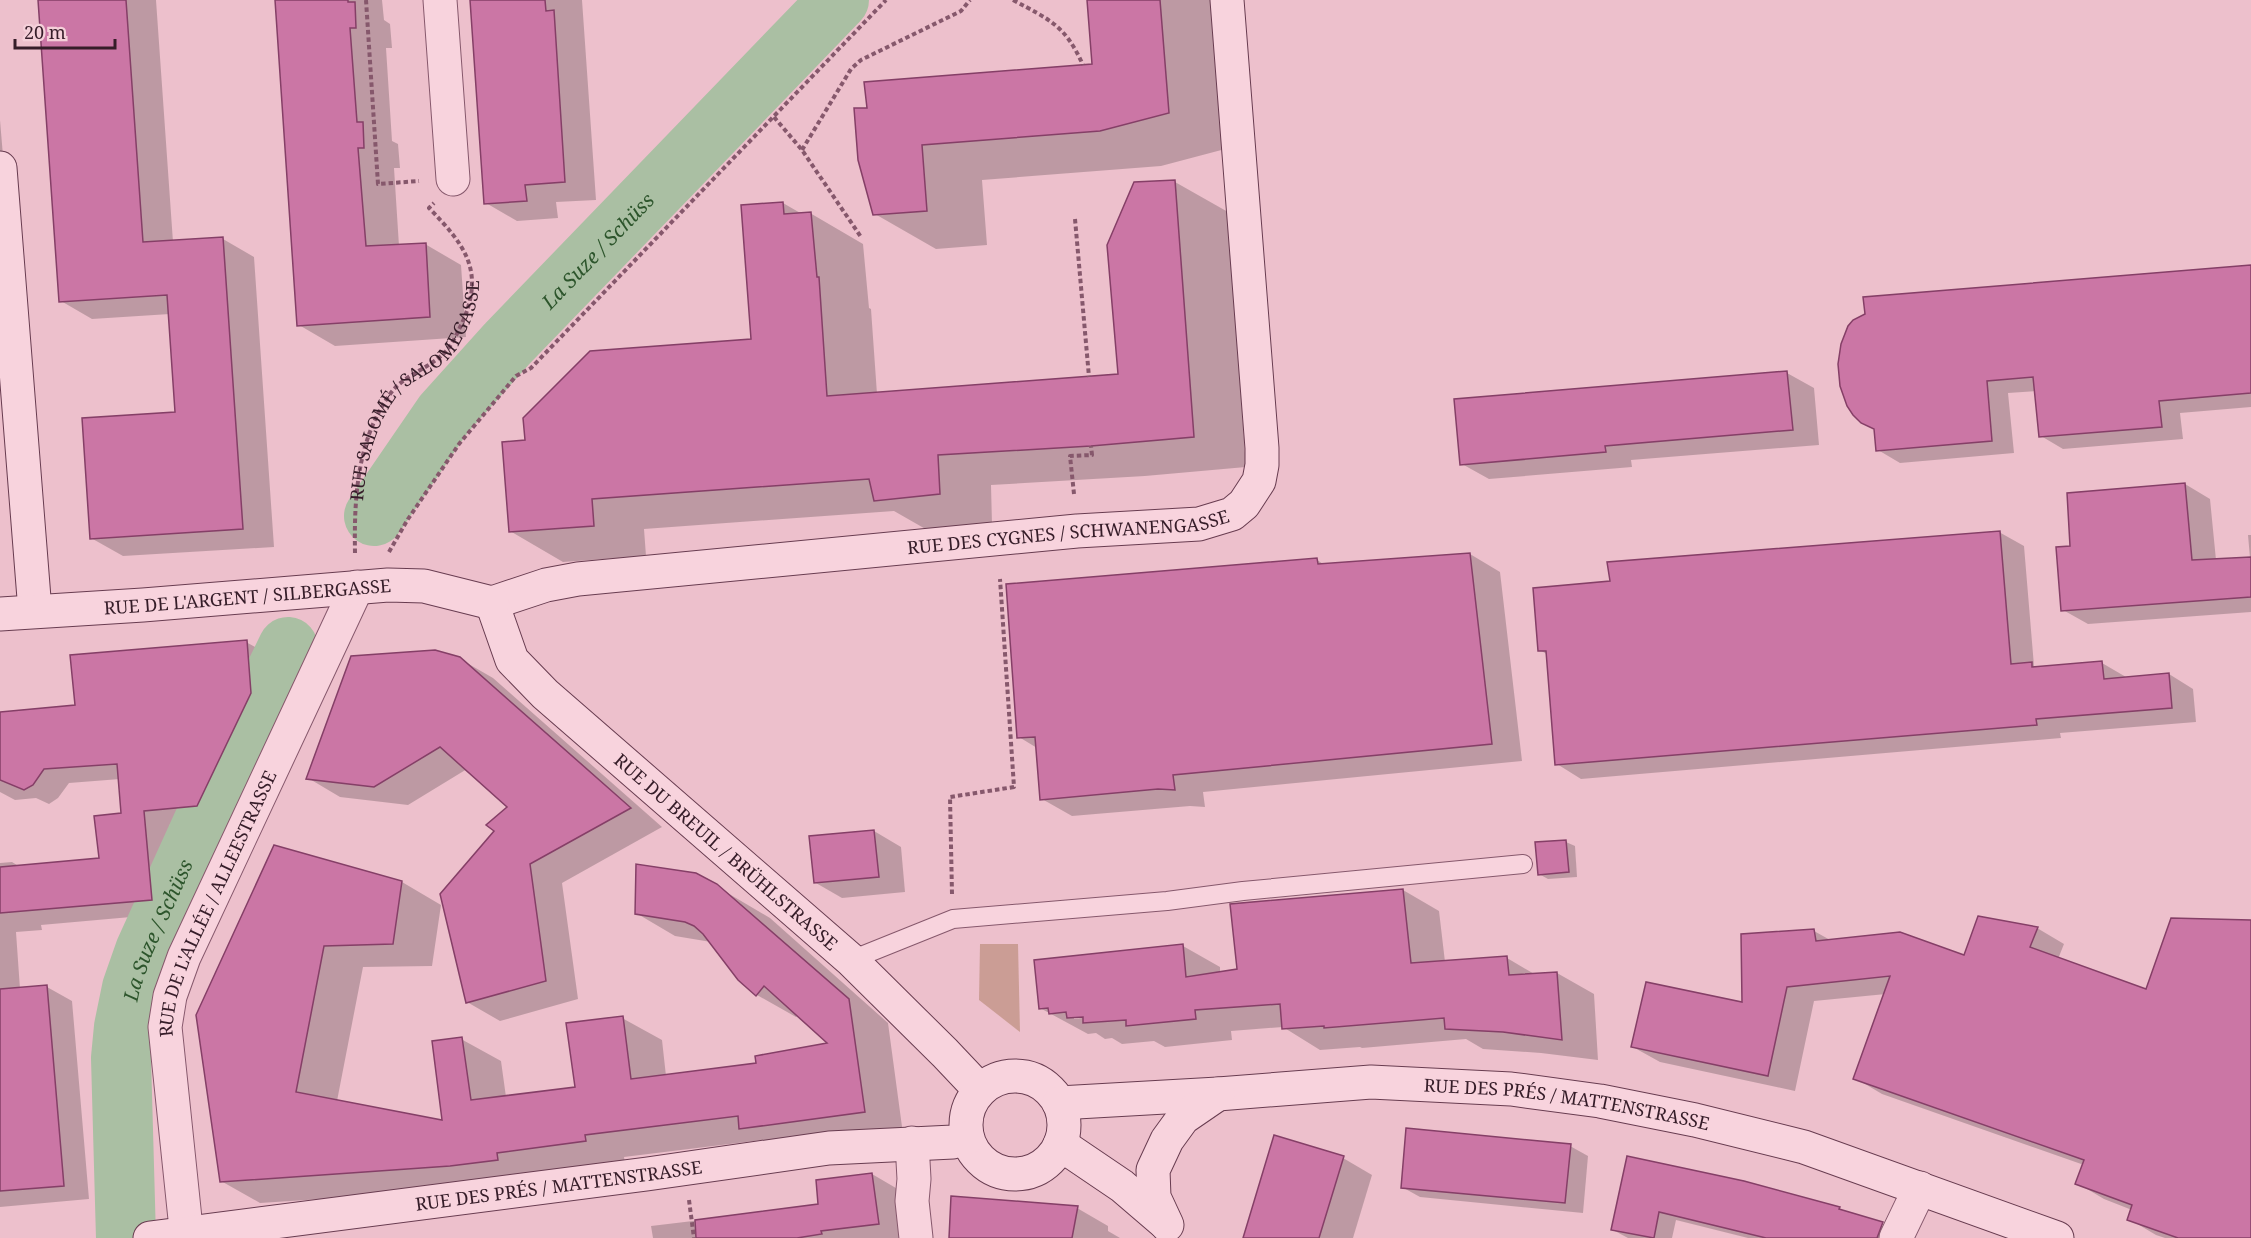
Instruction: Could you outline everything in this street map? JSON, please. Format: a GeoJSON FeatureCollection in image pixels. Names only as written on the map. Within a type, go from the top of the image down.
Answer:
{"type":"FeatureCollection","features":[{"type":"Feature","properties":{"kind":"street"},"geometry":{"type":"LineString","coordinates":[[440,0],[453,179]]}},
{"type":"Feature","properties":{"kind":"street","name":"RUE DES CYGNES / SCHWANENGASSE"},"geometry":{"type":"LineString","coordinates":[[492,603],[546,585],[578,579],[1077,531],[1199,524],[1232,514],[1244,504],[1259,481],[1262,448],[1227,0]]}},
{"type":"Feature","properties":{"kind":"street"},"geometry":{"type":"LineString","coordinates":[[0,168],[35,611]]}},
{"type":"Feature","properties":{"kind":"street","name":"RUE DE L'ARGENT / SILBERGASSE"},"geometry":{"type":"LineString","coordinates":[[0,614],[388,585],[424,586],[492,603]]}},
{"type":"Feature","properties":{"kind":"street","name":"RUE DE L'ALLÉE / ALLEESTRASSE"},"geometry":{"type":"LineString","coordinates":[[187,1236],[165,1027],[170,996],[184,957],[357,587]]}},
{"type":"Feature","properties":{"kind":"street","name":"RUE DU BREUIL / BRÜHLSTRASSE"},"geometry":{"type":"LineString","coordinates":[[492,603],[512,660],[545,694],[851,960],[980,1090]]}},
{"type":"Feature","properties":{"kind":"street"},"geometry":{"type":"LineString","coordinates":[[1002,1078],[1029,1078],[1046,1088],[1059,1103],[1063,1117],[1060,1144],[1053,1157],[1041,1167],[1027,1173],[1012,1174],[997,1171],[983,1163],[973,1152],[965,1125],[967,1113],[980,1090],[990,1082],[1002,1078]]}},
{"type":"Feature","properties":{"kind":"street","name":"RUE DES PRÉS / MATTENSTRASSE"},"geometry":{"type":"LineString","coordinates":[[1059,1103],[1371,1082],[1408,1082],[1522,1090],[1600,1101],[1695,1120],[1804,1147],[2057,1238]]}},
{"type":"Feature","properties":{"kind":"street"},"geometry":{"type":"LineString","coordinates":[[1173,1231],[1154,1197],[1153,1170],[1167,1140],[1183,1118],[1218,1094]]}},
{"type":"Feature","properties":{"kind":"street","name":"RUE DES PRÉS / MATTENSTRASSE"},"geometry":{"type":"LineString","coordinates":[[150,1238],[187,1236],[829,1148],[953,1142],[967,1138]]}},
{"type":"Feature","properties":{"kind":"street"},"geometry":{"type":"LineString","coordinates":[[912,1143],[914,1179],[912,1202],[916,1238]]}},
{"type":"Feature","properties":{"kind":"street"},"geometry":{"type":"LineString","coordinates":[[1060,1144],[1122,1185],[1173,1231]]}},
{"type":"Feature","properties":{"kind":"street"},"geometry":{"type":"LineString","coordinates":[[1896,1238],[1920,1188]]}},
{"type":"Feature","properties":{"kind":"lane"},"geometry":{"type":"LineString","coordinates":[[851,960],[953,919],[1167,901],[1243,891],[1523,864]]}},
{"type":"Feature","properties":{"kind":"path"},"geometry":{"type":"LineString","coordinates":[[366,0],[378,184],[453,179]]}},
{"type":"Feature","properties":{"kind":"path"},"geometry":{"type":"LineString","coordinates":[[389,551],[459,444],[516,376],[531,368],[886,0]]}},
{"type":"Feature","properties":{"kind":"path"},"geometry":{"type":"LineString","coordinates":[[802,150],[851,69],[861,60],[960,11],[970,0]]}},
{"type":"Feature","properties":{"kind":"path"},"geometry":{"type":"LineString","coordinates":[[1013,0],[1052,21],[1073,43],[1083,65]]}},
{"type":"Feature","properties":{"kind":"path"},"geometry":{"type":"LineString","coordinates":[[774,117],[802,150],[861,237]]}},
{"type":"Feature","properties":{"kind":"path","name":"RUE SALOMÉ / SALOMEGASSE"},"geometry":{"type":"LineString","coordinates":[[355,553],[354,508],[359,470],[366,444],[390,394],[407,378],[428,368],[444,354],[454,339],[472,295],[472,276],[467,253],[450,229],[429,208],[453,179]]}},
{"type":"Feature","properties":{"kind":"path"},"geometry":{"type":"LineString","coordinates":[[1075,219],[1089,377]]}},
{"type":"Feature","properties":{"kind":"path"},"geometry":{"type":"LineString","coordinates":[[1074,494],[1070,456],[1092,455],[1091,446]]}},
{"type":"Feature","properties":{"kind":"path"},"geometry":{"type":"LineString","coordinates":[[953,919],[950,797],[1014,787],[1000,579]]}},
{"type":"Feature","properties":{"kind":"path"},"geometry":{"type":"LineString","coordinates":[[687,1190],[694,1238]]}},
{"type":"Feature","properties":{"kind":"shaded area"},"geometry":{"type":"Polygon","coordinates":[[[980,944],[1018,944],[1020,1032],[979,1000],[980,944]]]}},
{"type":"Feature","properties":{"kind":"building"},"geometry":{"type":"Polygon","coordinates":[[[38,0],[126,0],[143,242],[223,237],[243,529],[90,539],[82,418],[175,412],[167,295],[59,302],[38,0]]]}},
{"type":"Feature","properties":{"kind":"building"},"geometry":{"type":"Polygon","coordinates":[[[275,0],[348,0],[348,2],[355,2],[356,28],[350,28],[357,122],[363,122],[364,148],[358,148],[366,246],[426,243],[430,317],[297,326],[275,0]]]}},
{"type":"Feature","properties":{"kind":"building"},"geometry":{"type":"Polygon","coordinates":[[[470,0],[545,0],[546,11],[554,10],[565,182],[525,185],[527,201],[484,204],[470,0]]]}},
{"type":"Feature","properties":{"kind":"building"},"geometry":{"type":"Polygon","coordinates":[[[1087,0],[1160,0],[1169,113],[1100,131],[922,145],[927,211],[873,215],[858,160],[854,108],[867,108],[864,82],[1092,64],[1087,0]]]}},
{"type":"Feature","properties":{"kind":"building"},"geometry":{"type":"Polygon","coordinates":[[[1175,180],[1194,437],[938,455],[940,494],[874,501],[869,479],[592,499],[594,526],[509,532],[502,442],[525,440],[523,418],[590,351],[751,339],[741,205],[783,202],[784,214],[811,212],[817,277],[819,277],[827,396],[1118,374],[1107,245],[1134,182],[1175,180]]]}},
{"type":"Feature","properties":{"kind":"building"},"geometry":{"type":"Polygon","coordinates":[[[2251,265],[2251,393],[2159,401],[2162,427],[2039,437],[2033,377],[1987,381],[1992,441],[1876,451],[1874,429],[1861,423],[1853,415],[1840,386],[1838,364],[1841,344],[1848,326],[1853,320],[1865,314],[1863,297],[2251,265]]]}},
{"type":"Feature","properties":{"kind":"building"},"geometry":{"type":"Polygon","coordinates":[[[1787,371],[1793,430],[1605,446],[1606,452],[1460,465],[1454,399],[1787,371]]]}},
{"type":"Feature","properties":{"kind":"building"},"geometry":{"type":"Polygon","coordinates":[[[2185,483],[2192,560],[2251,557],[2251,597],[2061,611],[2056,547],[2070,546],[2067,493],[2185,483]]]}},
{"type":"Feature","properties":{"kind":"building"},"geometry":{"type":"Polygon","coordinates":[[[2000,531],[2011,664],[2032,662],[2032,667],[2102,661],[2104,679],[2169,673],[2172,708],[2036,719],[2037,725],[1555,765],[1546,651],[1538,651],[1533,588],[1610,581],[1607,562],[2000,531]]]}},
{"type":"Feature","properties":{"kind":"building"},"geometry":{"type":"Polygon","coordinates":[[[1470,553],[1492,744],[1173,775],[1175,790],[1158,789],[1040,800],[1035,737],[1017,738],[1006,584],[1317,558],[1318,564],[1470,553]]]}},
{"type":"Feature","properties":{"kind":"building"},"geometry":{"type":"Polygon","coordinates":[[[247,640],[251,693],[197,806],[144,811],[152,900],[0,913],[0,867],[99,858],[94,816],[121,813],[117,764],[44,769],[33,785],[24,790],[0,780],[0,712],[75,705],[70,655],[247,640]]]}},
{"type":"Feature","properties":{"kind":"building"},"geometry":{"type":"Polygon","coordinates":[[[435,650],[460,657],[631,808],[530,864],[546,981],[466,1003],[440,894],[494,831],[486,825],[507,807],[440,747],[374,787],[306,779],[351,656],[435,650]]]}},
{"type":"Feature","properties":{"kind":"building"},"geometry":{"type":"Polygon","coordinates":[[[874,830],[879,877],[814,883],[809,836],[874,830]]]}},
{"type":"Feature","properties":{"kind":"building"},"geometry":{"type":"Polygon","coordinates":[[[1566,840],[1569,872],[1538,875],[1535,842],[1566,840]]]}},
{"type":"Feature","properties":{"kind":"building"},"geometry":{"type":"Polygon","coordinates":[[[274,845],[402,881],[393,944],[324,946],[296,1092],[442,1120],[432,1041],[462,1037],[471,1100],[575,1087],[566,1023],[623,1016],[631,1079],[756,1063],[755,1056],[827,1043],[764,986],[756,996],[738,980],[703,934],[694,926],[685,922],[635,914],[636,864],[696,873],[717,884],[849,999],[865,1112],[739,1129],[738,1116],[585,1135],[586,1141],[497,1153],[498,1160],[450,1166],[220,1182],[196,1015],[274,845]]]}},
{"type":"Feature","properties":{"kind":"building"},"geometry":{"type":"Polygon","coordinates":[[[1403,889],[1411,963],[1507,956],[1509,975],[1557,972],[1562,1040],[1503,1032],[1445,1029],[1444,1018],[1324,1028],[1324,1026],[1282,1029],[1280,1004],[1195,1010],[1196,1019],[1126,1026],[1126,1020],[1083,1023],[1083,1017],[1067,1018],[1066,1012],[1049,1014],[1048,1008],[1039,1009],[1034,960],[1183,944],[1186,977],[1237,969],[1230,904],[1403,889]]]}},
{"type":"Feature","properties":{"kind":"building"},"geometry":{"type":"Polygon","coordinates":[[[1978,916],[2038,927],[2030,947],[2146,989],[2171,918],[2251,920],[2251,1238],[2178,1238],[2127,1220],[2132,1205],[2075,1184],[2084,1160],[1853,1079],[1890,976],[1787,987],[1768,1076],[1631,1047],[1646,982],[1742,1002],[1741,934],[1814,929],[1816,941],[1900,932],[1964,955],[1978,916]]]}},
{"type":"Feature","properties":{"kind":"building"},"geometry":{"type":"Polygon","coordinates":[[[47,985],[64,1186],[0,1191],[0,989],[47,985]]]}},
{"type":"Feature","properties":{"kind":"building"},"geometry":{"type":"Polygon","coordinates":[[[1406,1128],[1571,1144],[1565,1203],[1401,1188],[1406,1128]]]}},
{"type":"Feature","properties":{"kind":"building"},"geometry":{"type":"Polygon","coordinates":[[[1274,1135],[1344,1156],[1319,1238],[1243,1238],[1274,1135]]]}},
{"type":"Feature","properties":{"kind":"building"},"geometry":{"type":"Polygon","coordinates":[[[1627,1156],[1744,1181],[1840,1207],[1839,1209],[1883,1222],[1877,1238],[1766,1238],[1659,1212],[1654,1238],[1611,1230],[1627,1156]]]}},
{"type":"Feature","properties":{"kind":"building"},"geometry":{"type":"Polygon","coordinates":[[[872,1173],[879,1224],[821,1231],[822,1234],[797,1238],[696,1238],[695,1220],[818,1204],[816,1180],[872,1173]]]}},
{"type":"Feature","properties":{"kind":"building"},"geometry":{"type":"Polygon","coordinates":[[[951,1196],[1078,1206],[1072,1238],[949,1238],[951,1196]]]}},
{"type":"Feature","properties":{"kind":"waterway","name":"La Suze / Schüss"},"geometry":{"type":"LineString","coordinates":[[374,516],[444,414],[507,344],[839,0]]}},
{"type":"Feature","properties":{"kind":"waterway","name":"La Suze / Schüss"},"geometry":{"type":"LineString","coordinates":[[126,1238],[121,1058],[124,1027],[132,988],[145,951],[219,788],[288,647]]}}]}
